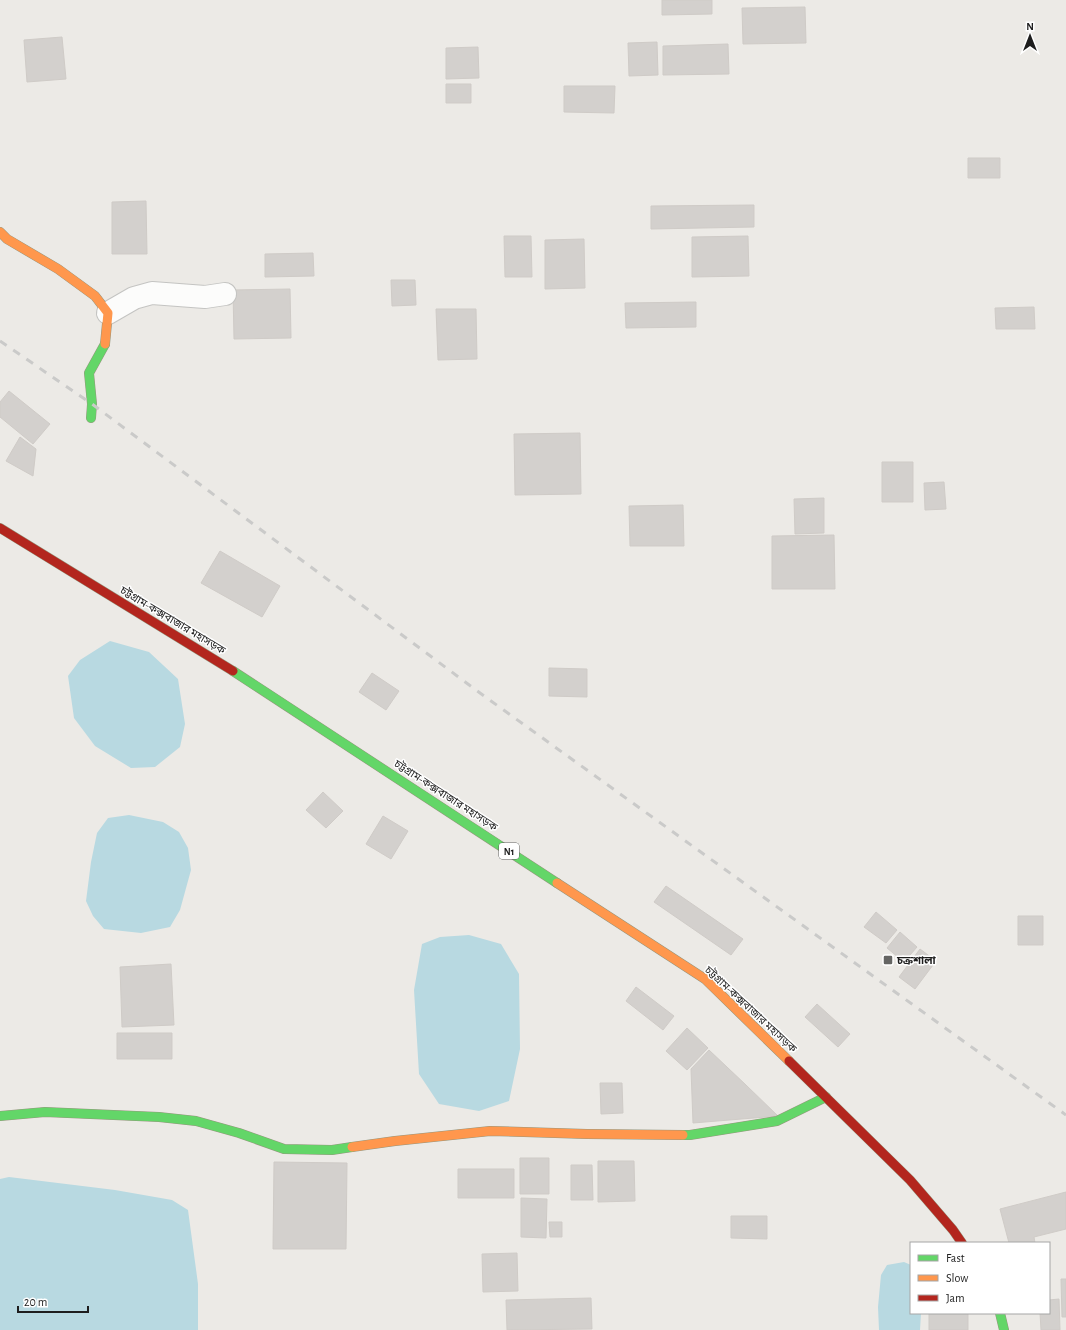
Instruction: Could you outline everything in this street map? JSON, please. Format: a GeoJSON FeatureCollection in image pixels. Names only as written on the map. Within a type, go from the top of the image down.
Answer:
{"type":"FeatureCollection","features":[{"type":"Feature","properties":{"kind":"main road"},"geometry":{"type":"LineString","coordinates":[[0,232],[7,239],[58,269],[95,296],[108,313],[105,344],[89,373],[92,404],[90,418]]}},
{"type":"Feature","properties":{"kind":"main road","name":"চট্টগ্রাম-কক্সবাজার মহাসড়ক"},"geometry":{"type":"LineString","coordinates":[[0,528],[238,674],[705,979],[910,1180],[953,1230],[961,1242]]}},
{"type":"Feature","properties":{"kind":"main road"},"geometry":{"type":"LineString","coordinates":[[0,1116],[45,1112],[159,1117],[196,1121],[239,1133],[284,1149],[332,1150],[395,1141],[490,1131],[690,1135],[777,1121],[826,1097]]}},
{"type":"Feature","properties":{"kind":"main road"},"geometry":{"type":"LineString","coordinates":[[1000,1314],[1004,1330]]}},
{"type":"Feature","properties":{"kind":"street"},"geometry":{"type":"LineString","coordinates":[[108,313],[134,298],[152,293],[205,297],[225,294]]}},
{"type":"Feature","properties":{"kind":"water"},"geometry":{"type":"Polygon","coordinates":[[[110,641],[149,652],[178,679],[185,724],[180,747],[155,767],[131,768],[95,746],[74,718],[68,676],[80,660],[110,641]]]}},
{"type":"Feature","properties":{"kind":"water"},"geometry":{"type":"Polygon","coordinates":[[[129,815],[163,822],[179,832],[188,848],[191,870],[180,910],[170,927],[141,933],[104,929],[93,916],[86,901],[91,862],[97,833],[108,818],[129,815]]]}},
{"type":"Feature","properties":{"kind":"water"},"geometry":{"type":"Polygon","coordinates":[[[469,935],[501,944],[519,974],[520,1049],[509,1101],[479,1111],[439,1104],[419,1074],[414,990],[422,944],[440,937],[469,935]]]}},
{"type":"Feature","properties":{"kind":"water"},"geometry":{"type":"Polygon","coordinates":[[[9,1177],[115,1190],[172,1200],[188,1210],[198,1284],[198,1330],[0,1330],[0,1179],[9,1177]]]}},
{"type":"Feature","properties":{"kind":"water"},"geometry":{"type":"Polygon","coordinates":[[[904,1262],[910,1265],[910,1314],[921,1314],[920,1330],[879,1330],[878,1307],[881,1275],[887,1265],[904,1262]]]}},
{"type":"Feature","properties":{"kind":"building"},"geometry":{"type":"Polygon","coordinates":[[[662,0],[712,0],[712,14],[662,15],[662,0]]]}},
{"type":"Feature","properties":{"kind":"building"},"geometry":{"type":"Polygon","coordinates":[[[805,7],[806,43],[743,44],[742,8],[805,7]]]}},
{"type":"Feature","properties":{"kind":"building"},"geometry":{"type":"Polygon","coordinates":[[[62,37],[66,79],[27,82],[24,40],[62,37]]]}},
{"type":"Feature","properties":{"kind":"building"},"geometry":{"type":"Polygon","coordinates":[[[657,42],[658,75],[629,76],[628,43],[657,42]]]}},
{"type":"Feature","properties":{"kind":"building"},"geometry":{"type":"Polygon","coordinates":[[[728,44],[729,74],[663,75],[663,46],[728,44]]]}},
{"type":"Feature","properties":{"kind":"building"},"geometry":{"type":"Polygon","coordinates":[[[478,47],[479,78],[446,79],[446,48],[478,47]]]}},
{"type":"Feature","properties":{"kind":"building"},"geometry":{"type":"Polygon","coordinates":[[[446,84],[471,84],[471,103],[446,103],[446,84]]]}},
{"type":"Feature","properties":{"kind":"building"},"geometry":{"type":"Polygon","coordinates":[[[564,86],[615,86],[614,113],[564,112],[564,86]]]}},
{"type":"Feature","properties":{"kind":"building"},"geometry":{"type":"Polygon","coordinates":[[[968,158],[1000,158],[1000,178],[968,178],[968,158]]]}},
{"type":"Feature","properties":{"kind":"building"},"geometry":{"type":"Polygon","coordinates":[[[146,201],[147,254],[112,254],[112,202],[146,201]]]}},
{"type":"Feature","properties":{"kind":"building"},"geometry":{"type":"Polygon","coordinates":[[[754,205],[754,227],[651,229],[651,206],[754,205]]]}},
{"type":"Feature","properties":{"kind":"building"},"geometry":{"type":"Polygon","coordinates":[[[504,236],[531,236],[532,277],[505,277],[504,236]]]}},
{"type":"Feature","properties":{"kind":"building"},"geometry":{"type":"Polygon","coordinates":[[[748,236],[749,276],[692,277],[692,237],[748,236]]]}},
{"type":"Feature","properties":{"kind":"building"},"geometry":{"type":"Polygon","coordinates":[[[584,239],[585,288],[545,289],[545,240],[584,239]]]}},
{"type":"Feature","properties":{"kind":"building"},"geometry":{"type":"Polygon","coordinates":[[[313,253],[314,276],[265,277],[265,254],[313,253]]]}},
{"type":"Feature","properties":{"kind":"building"},"geometry":{"type":"Polygon","coordinates":[[[391,280],[415,280],[416,305],[392,306],[391,280]]]}},
{"type":"Feature","properties":{"kind":"building"},"geometry":{"type":"Polygon","coordinates":[[[290,289],[291,338],[234,339],[233,290],[290,289]]]}},
{"type":"Feature","properties":{"kind":"building"},"geometry":{"type":"Polygon","coordinates":[[[696,302],[696,327],[626,328],[625,303],[696,302]]]}},
{"type":"Feature","properties":{"kind":"building"},"geometry":{"type":"Polygon","coordinates":[[[1034,307],[1035,329],[996,329],[995,308],[1034,307]]]}},
{"type":"Feature","properties":{"kind":"building"},"geometry":{"type":"Polygon","coordinates":[[[436,309],[476,309],[477,359],[438,360],[436,309]]]}},
{"type":"Feature","properties":{"kind":"building"},"geometry":{"type":"Polygon","coordinates":[[[9,391],[50,424],[33,444],[0,417],[0,402],[9,391]]]}},
{"type":"Feature","properties":{"kind":"building"},"geometry":{"type":"Polygon","coordinates":[[[580,433],[581,494],[515,495],[514,434],[580,433]]]}},
{"type":"Feature","properties":{"kind":"building"},"geometry":{"type":"Polygon","coordinates":[[[20,437],[36,449],[33,476],[6,461],[20,437]]]}},
{"type":"Feature","properties":{"kind":"building"},"geometry":{"type":"Polygon","coordinates":[[[882,462],[913,462],[913,502],[882,502],[882,462]]]}},
{"type":"Feature","properties":{"kind":"building"},"geometry":{"type":"Polygon","coordinates":[[[944,482],[946,509],[925,510],[924,483],[944,482]]]}},
{"type":"Feature","properties":{"kind":"building"},"geometry":{"type":"Polygon","coordinates":[[[824,498],[824,533],[795,534],[794,499],[824,498]]]}},
{"type":"Feature","properties":{"kind":"building"},"geometry":{"type":"Polygon","coordinates":[[[683,505],[684,546],[630,546],[629,506],[683,505]]]}},
{"type":"Feature","properties":{"kind":"building"},"geometry":{"type":"Polygon","coordinates":[[[834,535],[835,589],[772,589],[772,536],[834,535]]]}},
{"type":"Feature","properties":{"kind":"building"},"geometry":{"type":"Polygon","coordinates":[[[220,551],[280,586],[262,617],[201,583],[220,551]]]}},
{"type":"Feature","properties":{"kind":"building"},"geometry":{"type":"Polygon","coordinates":[[[549,668],[587,669],[587,697],[549,696],[549,668]]]}},
{"type":"Feature","properties":{"kind":"building"},"geometry":{"type":"Polygon","coordinates":[[[372,673],[399,691],[386,710],[359,692],[372,673]]]}},
{"type":"Feature","properties":{"kind":"building"},"geometry":{"type":"Polygon","coordinates":[[[323,792],[343,811],[326,828],[306,810],[323,792]]]}},
{"type":"Feature","properties":{"kind":"building"},"geometry":{"type":"Polygon","coordinates":[[[383,816],[408,831],[391,859],[366,844],[383,816]]]}},
{"type":"Feature","properties":{"kind":"building"},"geometry":{"type":"Polygon","coordinates":[[[666,886],[743,939],[731,955],[654,902],[666,886]]]}},
{"type":"Feature","properties":{"kind":"building"},"geometry":{"type":"Polygon","coordinates":[[[876,912],[897,930],[886,943],[864,927],[876,912]]]}},
{"type":"Feature","properties":{"kind":"building"},"geometry":{"type":"Polygon","coordinates":[[[1018,916],[1043,916],[1043,945],[1018,945],[1018,916]]]}},
{"type":"Feature","properties":{"kind":"building"},"geometry":{"type":"Polygon","coordinates":[[[900,932],[917,947],[904,962],[887,948],[900,932]]]}},
{"type":"Feature","properties":{"kind":"building"},"geometry":{"type":"Polygon","coordinates":[[[920,949],[936,961],[915,989],[899,977],[920,949]]]}},
{"type":"Feature","properties":{"kind":"building"},"geometry":{"type":"Polygon","coordinates":[[[171,964],[174,1025],[122,1027],[120,967],[171,964]]]}},
{"type":"Feature","properties":{"kind":"building"},"geometry":{"type":"Polygon","coordinates":[[[636,987],[674,1016],[663,1030],[626,1001],[636,987]]]}},
{"type":"Feature","properties":{"kind":"building"},"geometry":{"type":"Polygon","coordinates":[[[817,1004],[850,1034],[838,1047],[805,1017],[817,1004]]]}},
{"type":"Feature","properties":{"kind":"building"},"geometry":{"type":"Polygon","coordinates":[[[687,1028],[708,1048],[687,1070],[666,1051],[687,1028]]]}},
{"type":"Feature","properties":{"kind":"building"},"geometry":{"type":"Polygon","coordinates":[[[117,1033],[172,1033],[172,1059],[117,1059],[117,1033]]]}},
{"type":"Feature","properties":{"kind":"building"},"geometry":{"type":"Polygon","coordinates":[[[709,1050],[778,1116],[693,1123],[691,1069],[709,1050]]]}},
{"type":"Feature","properties":{"kind":"building"},"geometry":{"type":"Polygon","coordinates":[[[600,1083],[622,1083],[623,1113],[601,1114],[600,1083]]]}},
{"type":"Feature","properties":{"kind":"building"},"geometry":{"type":"Polygon","coordinates":[[[520,1158],[549,1158],[549,1194],[520,1194],[520,1158]]]}},
{"type":"Feature","properties":{"kind":"building"},"geometry":{"type":"Polygon","coordinates":[[[598,1161],[634,1161],[635,1201],[598,1202],[598,1161]]]}},
{"type":"Feature","properties":{"kind":"building"},"geometry":{"type":"Polygon","coordinates":[[[274,1162],[347,1163],[346,1249],[273,1249],[274,1162]]]}},
{"type":"Feature","properties":{"kind":"building"},"geometry":{"type":"Polygon","coordinates":[[[571,1165],[592,1165],[593,1200],[571,1200],[571,1165]]]}},
{"type":"Feature","properties":{"kind":"building"},"geometry":{"type":"Polygon","coordinates":[[[458,1169],[514,1169],[514,1198],[458,1198],[458,1169]]]}},
{"type":"Feature","properties":{"kind":"building"},"geometry":{"type":"Polygon","coordinates":[[[1066,1192],[1066,1229],[1034,1237],[1035,1242],[1009,1242],[1000,1209],[1066,1192]]]}},
{"type":"Feature","properties":{"kind":"building"},"geometry":{"type":"Polygon","coordinates":[[[521,1198],[547,1199],[546,1238],[521,1237],[521,1198]]]}},
{"type":"Feature","properties":{"kind":"building"},"geometry":{"type":"Polygon","coordinates":[[[731,1216],[767,1216],[767,1239],[731,1238],[731,1216]]]}},
{"type":"Feature","properties":{"kind":"building"},"geometry":{"type":"Polygon","coordinates":[[[549,1222],[562,1222],[562,1237],[550,1237],[549,1222]]]}},
{"type":"Feature","properties":{"kind":"building"},"geometry":{"type":"Polygon","coordinates":[[[517,1253],[518,1291],[483,1292],[482,1254],[517,1253]]]}},
{"type":"Feature","properties":{"kind":"building"},"geometry":{"type":"Polygon","coordinates":[[[1061,1279],[1066,1279],[1066,1317],[1062,1317],[1061,1279]]]}},
{"type":"Feature","properties":{"kind":"building"},"geometry":{"type":"Polygon","coordinates":[[[591,1298],[592,1329],[507,1330],[506,1300],[591,1298]]]}},
{"type":"Feature","properties":{"kind":"building"},"geometry":{"type":"Polygon","coordinates":[[[1059,1299],[1060,1330],[1041,1330],[1040,1314],[1050,1314],[1050,1300],[1059,1299]]]}},
{"type":"Feature","properties":{"kind":"building"},"geometry":{"type":"Polygon","coordinates":[[[929,1314],[968,1314],[968,1330],[929,1330],[929,1314]]]}},
{"type":"Feature","properties":{"kind":"railway"},"geometry":{"type":"LineString","coordinates":[[0,341],[92,404],[480,693],[1066,1115]]}},
{"type":"Feature","properties":{"kind":"traffic: fast"},"geometry":{"type":"LineString","coordinates":[[91,418],[92,404],[89,373],[105,344]]}},
{"type":"Feature","properties":{"kind":"traffic: fast"},"geometry":{"type":"LineString","coordinates":[[233,671],[557,883]]}},
{"type":"Feature","properties":{"kind":"traffic: fast"},"geometry":{"type":"LineString","coordinates":[[683,1135],[777,1121],[826,1097]]}},
{"type":"Feature","properties":{"kind":"traffic: fast"},"geometry":{"type":"LineString","coordinates":[[0,1116],[45,1112],[159,1117],[196,1121],[239,1133],[284,1149],[332,1150],[352,1147]]}},
{"type":"Feature","properties":{"kind":"traffic: fast"},"geometry":{"type":"LineString","coordinates":[[1000,1314],[1004,1330]]}},
{"type":"Feature","properties":{"kind":"traffic: slow"},"geometry":{"type":"LineString","coordinates":[[0,232],[7,239],[58,269],[95,296],[108,313],[105,344]]}},
{"type":"Feature","properties":{"kind":"traffic: slow"},"geometry":{"type":"LineString","coordinates":[[557,883],[705,979],[789,1061]]}},
{"type":"Feature","properties":{"kind":"traffic: slow"},"geometry":{"type":"LineString","coordinates":[[352,1147],[490,1131],[683,1135]]}},
{"type":"Feature","properties":{"kind":"traffic: jam"},"geometry":{"type":"LineString","coordinates":[[0,528],[233,671]]}},
{"type":"Feature","properties":{"kind":"traffic: jam"},"geometry":{"type":"LineString","coordinates":[[789,1061],[910,1180],[953,1230],[961,1242]]}},
{"type":"Feature","properties":{"kind":"place","name":"চক্রশালা"},"geometry":{"type":"Point","coordinates":[888,960]}}]}
